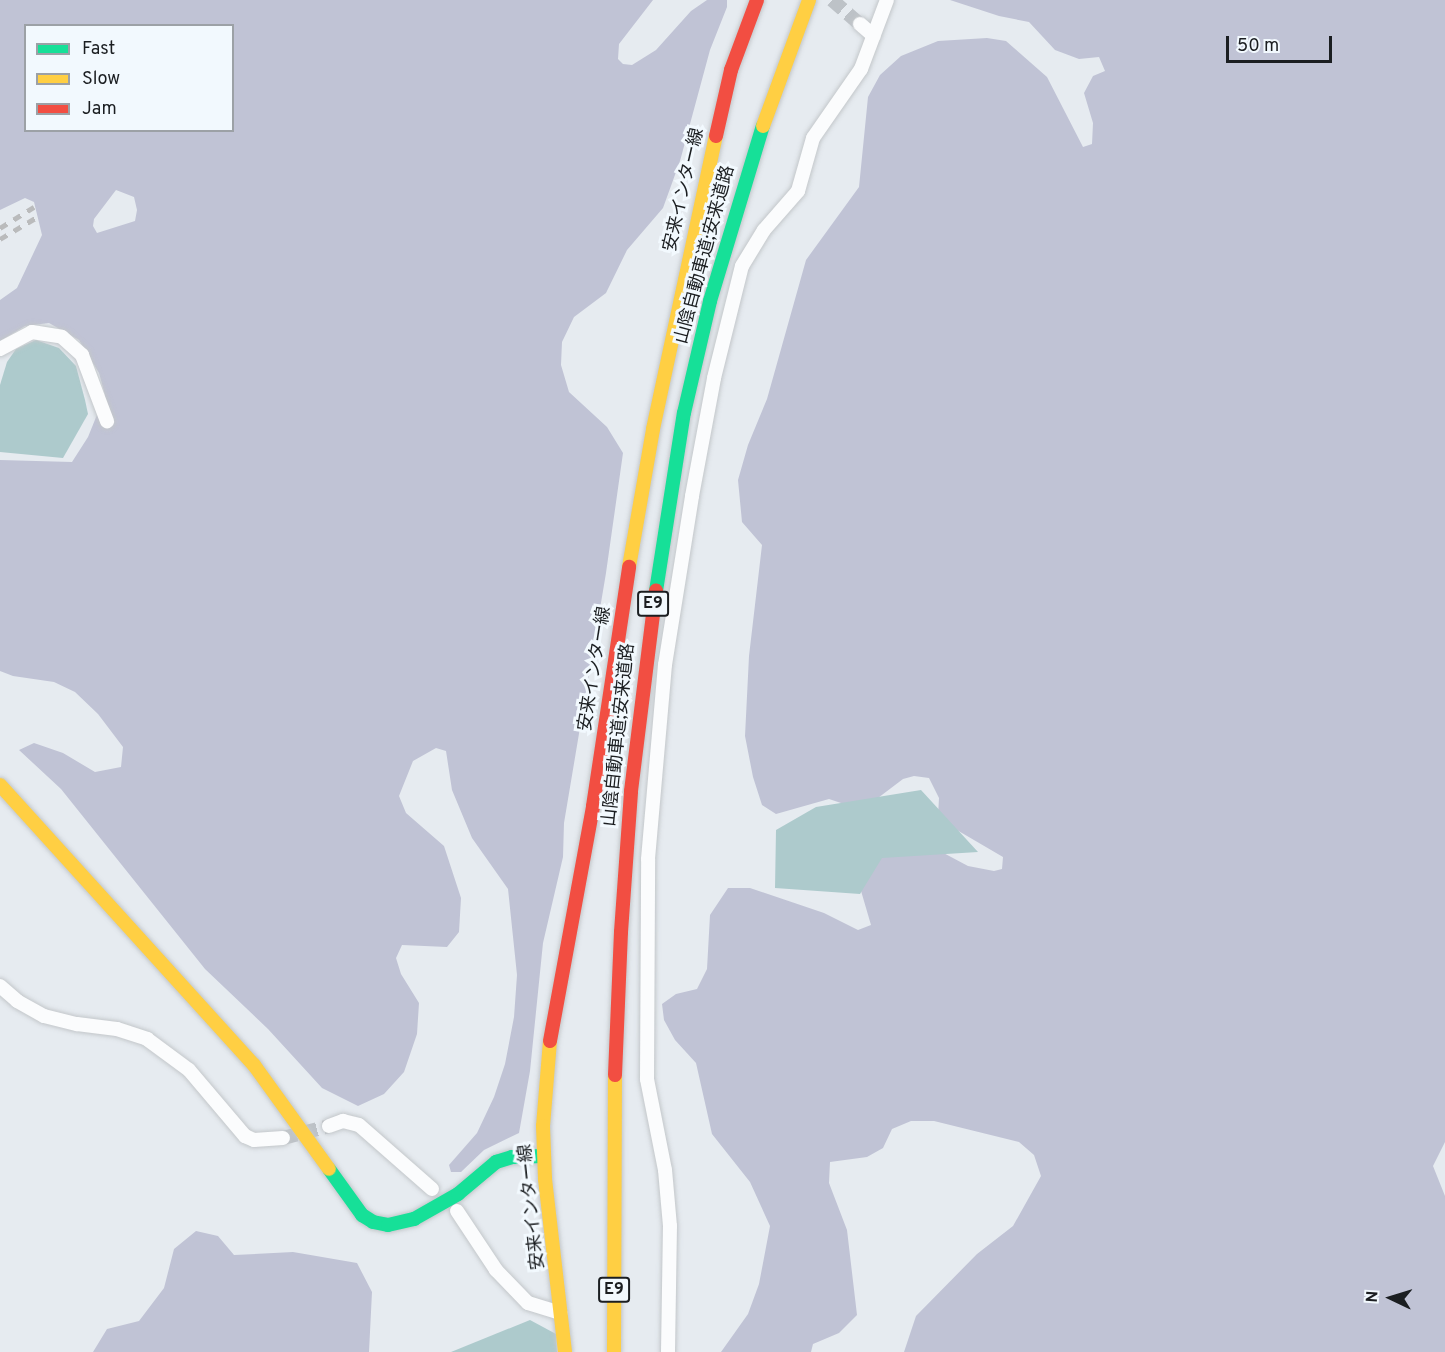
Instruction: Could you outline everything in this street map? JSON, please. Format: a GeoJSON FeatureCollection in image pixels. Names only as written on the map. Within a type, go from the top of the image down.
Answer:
{"type":"FeatureCollection","features":[{"type":"Feature","properties":{"kind":"main road","name":"安来インター線"},"geometry":{"type":"LineString","coordinates":[[565,1352],[543,1156],[548,1056],[616,668],[633,537],[653,429],[696,220],[731,70],[757,0]]}},
{"type":"Feature","properties":{"kind":"main road","name":"山陰自動車道;安来道路"},"geometry":{"type":"LineString","coordinates":[[614,1352],[616,1067],[631,791],[647,645],[684,413],[710,301],[742,189],[776,85],[809,0]]}},
{"type":"Feature","properties":{"kind":"main road"},"geometry":{"type":"LineString","coordinates":[[0,785],[225,1031],[290,1113],[362,1215],[373,1222],[388,1225],[414,1219],[458,1194],[496,1162],[512,1157],[543,1156]]}},
{"type":"Feature","properties":{"kind":"street"},"geometry":{"type":"LineString","coordinates":[[668,1352],[670,1226],[664,1170],[647,1079],[648,859],[665,665],[714,378],[742,266],[764,230],[798,192],[813,138],[861,69],[887,0]]}},
{"type":"Feature","properties":{"kind":"street"},"geometry":{"type":"LineString","coordinates":[[860,24],[874,36]]}},
{"type":"Feature","properties":{"kind":"street"},"geometry":{"type":"LineString","coordinates":[[0,350],[32,332],[62,337],[82,355],[107,421]]}},
{"type":"Feature","properties":{"kind":"street"},"geometry":{"type":"LineString","coordinates":[[0,986],[17,1001],[44,1016],[77,1024],[117,1029],[147,1040],[189,1070],[245,1136],[254,1140],[283,1138]]}},
{"type":"Feature","properties":{"kind":"street"},"geometry":{"type":"LineString","coordinates":[[329,1126],[343,1121],[359,1125],[432,1189]]}},
{"type":"Feature","properties":{"kind":"street"},"geometry":{"type":"LineString","coordinates":[[457,1211],[496,1270],[528,1302],[560,1312]]}},
{"type":"Feature","properties":{"kind":"shaded area"},"geometry":{"type":"Polygon","coordinates":[[[0,0],[653,0],[619,44],[618,59],[623,64],[632,65],[656,50],[691,11],[707,0],[727,0],[727,7],[710,50],[680,161],[663,208],[627,250],[606,293],[574,317],[562,342],[561,365],[569,392],[607,427],[623,453],[606,573],[564,823],[563,857],[543,943],[530,1071],[519,1133],[484,1150],[461,1172],[451,1172],[449,1165],[477,1133],[494,1097],[505,1064],[514,1017],[517,975],[508,889],[472,838],[452,790],[446,751],[436,748],[413,761],[399,796],[406,813],[444,846],[461,898],[459,932],[447,947],[402,945],[396,958],[401,974],[419,1003],[417,1034],[404,1072],[384,1094],[358,1106],[322,1088],[268,1029],[205,969],[61,789],[19,750],[34,743],[63,753],[95,772],[121,767],[123,747],[98,714],[75,692],[54,682],[13,676],[0,671],[0,460],[72,462],[88,437],[105,395],[99,373],[79,340],[49,323],[25,326],[0,341],[0,300],[17,288],[42,235],[34,202],[25,198],[0,210],[0,0]],[[116,190],[94,219],[93,226],[97,233],[135,221],[137,210],[134,197],[116,190]]]}},
{"type":"Feature","properties":{"kind":"shaded area"},"geometry":{"type":"Polygon","coordinates":[[[950,0],[1445,0],[1445,1142],[1433,1166],[1445,1196],[1445,1352],[904,1352],[916,1316],[977,1254],[1013,1226],[1041,1176],[1034,1155],[1019,1142],[934,1121],[911,1121],[892,1129],[883,1148],[867,1157],[830,1162],[829,1183],[847,1230],[857,1315],[839,1333],[813,1344],[811,1352],[721,1352],[748,1314],[759,1284],[770,1226],[750,1182],[712,1134],[696,1063],[675,1040],[664,1020],[662,1004],[676,994],[697,989],[707,969],[710,915],[728,888],[750,888],[824,913],[858,930],[871,925],[859,884],[880,854],[936,849],[968,866],[994,871],[1002,869],[1003,857],[950,826],[938,816],[939,798],[929,778],[914,776],[903,779],[870,804],[850,806],[829,799],[776,814],[762,805],[753,777],[745,736],[749,656],[762,545],[742,522],[738,480],[748,445],[767,399],[806,260],[859,187],[868,97],[880,75],[901,56],[938,41],[987,38],[1006,41],[1047,77],[1083,147],[1092,144],[1093,123],[1084,93],[1093,76],[1105,71],[1099,57],[1079,59],[1055,50],[1029,22],[999,16],[950,0]]]}},
{"type":"Feature","properties":{"kind":"shaded area"},"geometry":{"type":"Polygon","coordinates":[[[36,340],[59,348],[76,366],[85,400],[88,414],[63,458],[0,452],[0,385],[7,362],[16,349],[36,340]]]}},
{"type":"Feature","properties":{"kind":"shaded area"},"geometry":{"type":"Polygon","coordinates":[[[921,790],[978,852],[882,858],[860,894],[775,888],[776,830],[816,807],[921,790]]]}},
{"type":"Feature","properties":{"kind":"shaded area"},"geometry":{"type":"Polygon","coordinates":[[[196,1231],[218,1236],[234,1255],[293,1252],[357,1263],[372,1292],[369,1352],[93,1352],[107,1329],[139,1321],[164,1288],[174,1249],[196,1231]]]}},
{"type":"Feature","properties":{"kind":"shaded area"},"geometry":{"type":"Polygon","coordinates":[[[530,1320],[556,1334],[557,1352],[451,1352],[530,1320]]]}},
{"type":"Feature","properties":{"kind":"tunnel"},"geometry":{"type":"LineString","coordinates":[[832,0],[860,24]]}},
{"type":"Feature","properties":{"kind":"tunnel"},"geometry":{"type":"LineString","coordinates":[[283,1138],[329,1126]]}},
{"type":"Feature","properties":{"kind":"railway"},"geometry":{"type":"LineString","coordinates":[[0,228],[34,207]]}},
{"type":"Feature","properties":{"kind":"railway"},"geometry":{"type":"LineString","coordinates":[[0,239],[37,217]]}},
{"type":"Feature","properties":{"kind":"traffic: fast"},"geometry":{"type":"LineString","coordinates":[[656,591],[684,413],[710,301],[763,126]]}},
{"type":"Feature","properties":{"kind":"traffic: fast"},"geometry":{"type":"LineString","coordinates":[[329,1169],[362,1215],[373,1222],[388,1225],[414,1219],[458,1194],[496,1162],[512,1157],[543,1156]]}},
{"type":"Feature","properties":{"kind":"traffic: slow"},"geometry":{"type":"LineString","coordinates":[[763,126],[809,0]]}},
{"type":"Feature","properties":{"kind":"traffic: slow"},"geometry":{"type":"LineString","coordinates":[[629,567],[653,429],[716,136]]}},
{"type":"Feature","properties":{"kind":"traffic: slow"},"geometry":{"type":"LineString","coordinates":[[0,785],[254,1065],[329,1169]]}},
{"type":"Feature","properties":{"kind":"traffic: slow"},"geometry":{"type":"LineString","coordinates":[[550,1041],[543,1126],[545,1179],[565,1352]]}},
{"type":"Feature","properties":{"kind":"traffic: slow"},"geometry":{"type":"LineString","coordinates":[[614,1352],[615,1075]]}},
{"type":"Feature","properties":{"kind":"traffic: jam"},"geometry":{"type":"LineString","coordinates":[[716,136],[731,70],[757,0]]}},
{"type":"Feature","properties":{"kind":"traffic: jam"},"geometry":{"type":"LineString","coordinates":[[550,1041],[593,806],[629,567]]}},
{"type":"Feature","properties":{"kind":"traffic: jam"},"geometry":{"type":"LineString","coordinates":[[615,1075],[621,932],[631,791],[656,591]]}}]}
